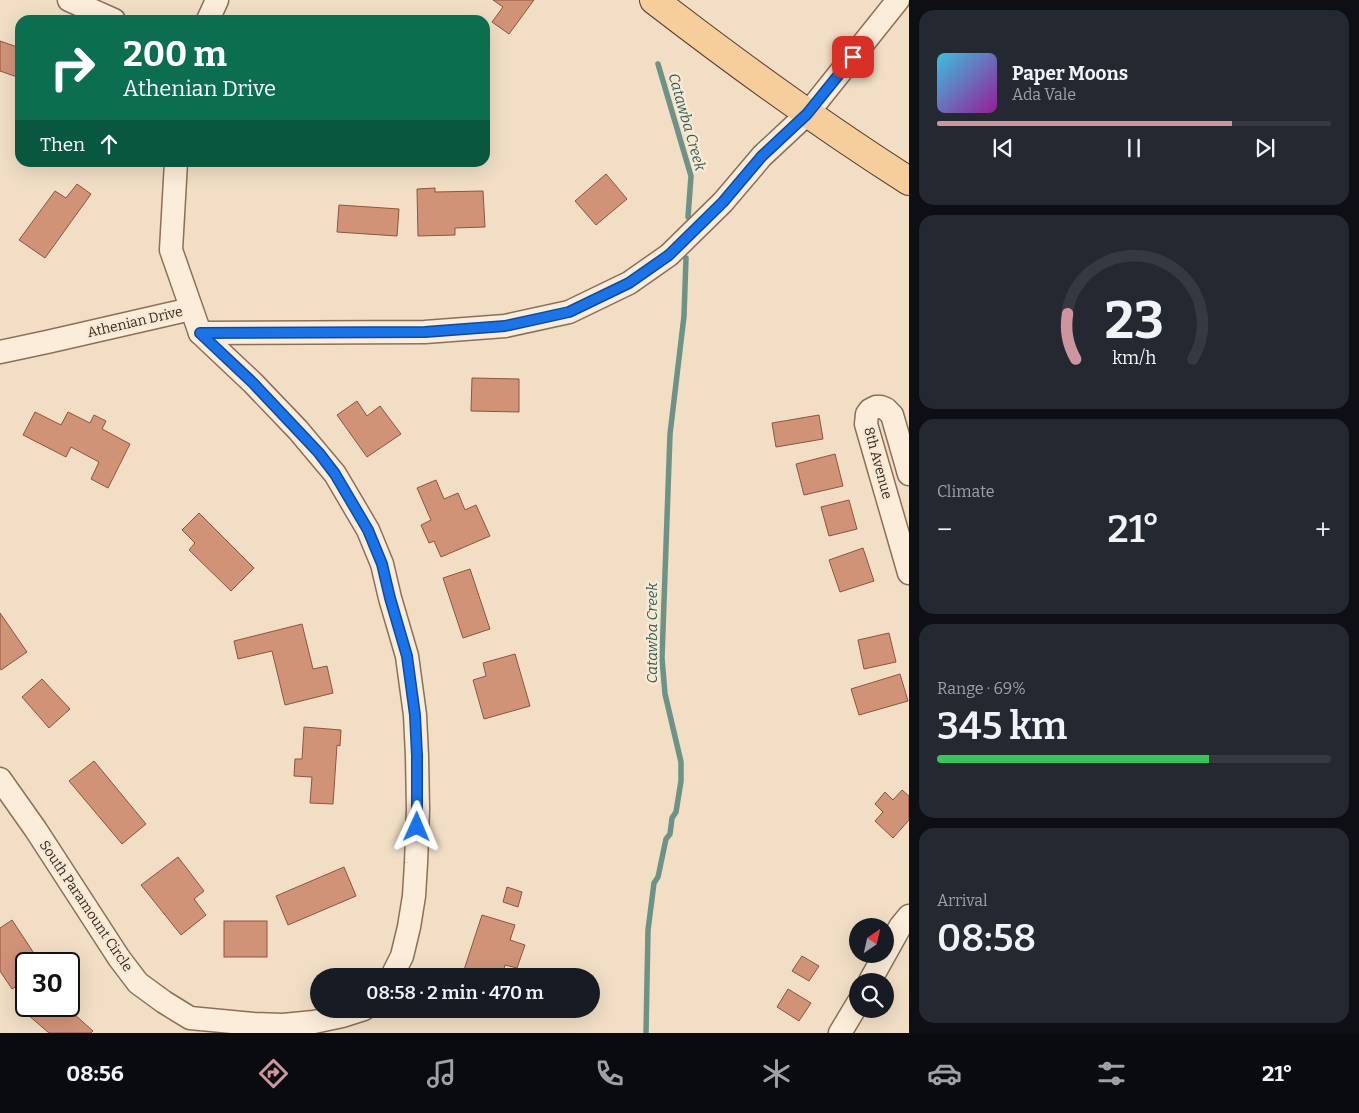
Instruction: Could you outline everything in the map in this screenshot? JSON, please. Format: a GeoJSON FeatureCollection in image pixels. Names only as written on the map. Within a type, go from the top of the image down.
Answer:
{"type":"FeatureCollection","features":[{"type":"Feature","properties":{"kind":"main road"},"geometry":{"type":"LineString","coordinates":[[654,0],[807,114],[909,181]]}},
{"type":"Feature","properties":{"kind":"street"},"geometry":{"type":"LineString","coordinates":[[70,0],[103,15]]}},
{"type":"Feature","properties":{"kind":"street"},"geometry":{"type":"LineString","coordinates":[[210,15],[217,0]]}},
{"type":"Feature","properties":{"kind":"street"},"geometry":{"type":"LineString","coordinates":[[200,333],[425,332],[505,326],[569,312],[629,283],[669,255],[723,202],[762,156],[807,114],[898,0]]}},
{"type":"Feature","properties":{"kind":"street"},"geometry":{"type":"LineString","coordinates":[[176,167],[171,250],[191,309]]}},
{"type":"Feature","properties":{"kind":"street","name":"Athenian Drive"},"geometry":{"type":"LineString","coordinates":[[0,352],[191,309],[200,333]]}},
{"type":"Feature","properties":{"kind":"street"},"geometry":{"type":"LineString","coordinates":[[200,333],[253,383],[319,453],[335,474],[368,530],[382,564],[407,656],[415,715],[417,756],[418,809],[414,896],[402,956],[396,968]]}},
{"type":"Feature","properties":{"kind":"street","name":"8th Avenue"},"geometry":{"type":"LineString","coordinates":[[909,474],[892,415],[881,407],[876,406],[867,414],[866,424],[909,572]]}},
{"type":"Feature","properties":{"kind":"street","name":"South Paramount Circle"},"geometry":{"type":"LineString","coordinates":[[0,780],[36,830],[118,958],[138,983],[164,1002],[190,1018],[253,1024],[283,1025],[333,1018]]}},
{"type":"Feature","properties":{"kind":"street"},"geometry":{"type":"LineString","coordinates":[[874,973],[900,926],[909,916]]}},
{"type":"Feature","properties":{"kind":"street"},"geometry":{"type":"LineString","coordinates":[[840,1033],[849,1018]]}},
{"type":"Feature","properties":{"kind":"building"},"geometry":{"type":"Polygon","coordinates":[[[493,0],[534,0],[509,34],[492,22],[503,7],[493,0]]]}},
{"type":"Feature","properties":{"kind":"building"},"geometry":{"type":"Polygon","coordinates":[[[0,41],[15,46],[15,76],[0,71],[0,41]]]}},
{"type":"Feature","properties":{"kind":"building"},"geometry":{"type":"Polygon","coordinates":[[[606,174],[627,199],[596,225],[575,201],[606,174]]]}},
{"type":"Feature","properties":{"kind":"building"},"geometry":{"type":"Polygon","coordinates":[[[77,184],[91,194],[45,258],[19,240],[55,191],[66,198],[77,184]]]}},
{"type":"Feature","properties":{"kind":"building"},"geometry":{"type":"Polygon","coordinates":[[[435,188],[435,192],[483,191],[485,227],[455,228],[455,235],[418,236],[417,189],[435,188]]]}},
{"type":"Feature","properties":{"kind":"building"},"geometry":{"type":"Polygon","coordinates":[[[339,205],[399,209],[397,236],[337,232],[339,205]]]}},
{"type":"Feature","properties":{"kind":"building"},"geometry":{"type":"Polygon","coordinates":[[[472,378],[519,379],[519,412],[471,411],[472,378]]]}},
{"type":"Feature","properties":{"kind":"building"},"geometry":{"type":"Polygon","coordinates":[[[357,401],[367,416],[380,406],[401,434],[367,457],[337,415],[357,401]]]}},
{"type":"Feature","properties":{"kind":"building"},"geometry":{"type":"Polygon","coordinates":[[[35,412],[61,425],[68,412],[90,423],[94,415],[106,421],[102,429],[130,444],[108,488],[91,479],[99,462],[71,447],[66,457],[23,435],[35,412]]]}},
{"type":"Feature","properties":{"kind":"building"},"geometry":{"type":"Polygon","coordinates":[[[819,415],[823,439],[776,447],[772,423],[819,415]]]}},
{"type":"Feature","properties":{"kind":"building"},"geometry":{"type":"Polygon","coordinates":[[[835,454],[843,486],[804,495],[796,464],[835,454]]]}},
{"type":"Feature","properties":{"kind":"building"},"geometry":{"type":"Polygon","coordinates":[[[436,480],[444,499],[458,493],[465,510],[476,505],[490,536],[441,557],[434,541],[429,543],[421,525],[431,520],[417,488],[436,480]]]}},
{"type":"Feature","properties":{"kind":"building"},"geometry":{"type":"Polygon","coordinates":[[[849,500],[857,529],[829,536],[821,507],[849,500]]]}},
{"type":"Feature","properties":{"kind":"building"},"geometry":{"type":"Polygon","coordinates":[[[199,513],[254,568],[231,591],[189,550],[195,543],[182,530],[199,513]]]}},
{"type":"Feature","properties":{"kind":"building"},"geometry":{"type":"Polygon","coordinates":[[[863,548],[874,581],[840,592],[829,560],[863,548]]]}},
{"type":"Feature","properties":{"kind":"building"},"geometry":{"type":"Polygon","coordinates":[[[470,569],[490,629],[463,638],[443,578],[470,569]]]}},
{"type":"Feature","properties":{"kind":"building"},"geometry":{"type":"Polygon","coordinates":[[[0,613],[27,652],[1,670],[0,668],[0,613]]]}},
{"type":"Feature","properties":{"kind":"building"},"geometry":{"type":"Polygon","coordinates":[[[302,624],[313,669],[327,666],[333,693],[285,705],[272,651],[238,659],[234,641],[302,624]]]}},
{"type":"Feature","properties":{"kind":"building"},"geometry":{"type":"Polygon","coordinates":[[[889,633],[896,662],[864,669],[858,640],[889,633]]]}},
{"type":"Feature","properties":{"kind":"building"},"geometry":{"type":"Polygon","coordinates":[[[515,654],[530,706],[484,719],[473,680],[486,676],[483,663],[515,654]]]}},
{"type":"Feature","properties":{"kind":"building"},"geometry":{"type":"Polygon","coordinates":[[[900,674],[908,701],[859,715],[851,689],[900,674]]]}},
{"type":"Feature","properties":{"kind":"building"},"geometry":{"type":"Polygon","coordinates":[[[42,679],[70,709],[49,728],[22,697],[42,679]]]}},
{"type":"Feature","properties":{"kind":"building"},"geometry":{"type":"Polygon","coordinates":[[[304,727],[341,730],[340,746],[337,745],[333,804],[310,803],[312,777],[294,776],[295,759],[302,759],[304,727]]]}},
{"type":"Feature","properties":{"kind":"building"},"geometry":{"type":"Polygon","coordinates":[[[94,761],[146,824],[122,844],[69,781],[94,761]]]}},
{"type":"Feature","properties":{"kind":"building"},"geometry":{"type":"Polygon","coordinates":[[[902,790],[909,796],[909,820],[893,838],[875,821],[883,812],[875,804],[885,792],[893,800],[902,790]]]}},
{"type":"Feature","properties":{"kind":"building"},"geometry":{"type":"Polygon","coordinates":[[[178,857],[204,891],[194,899],[206,915],[181,935],[141,885],[178,857]]]}},
{"type":"Feature","properties":{"kind":"building"},"geometry":{"type":"Polygon","coordinates":[[[344,867],[356,896],[288,925],[276,896],[344,867]]]}},
{"type":"Feature","properties":{"kind":"building"},"geometry":{"type":"Polygon","coordinates":[[[507,887],[522,892],[518,907],[503,902],[507,887]]]}},
{"type":"Feature","properties":{"kind":"building"},"geometry":{"type":"Polygon","coordinates":[[[482,915],[515,925],[510,940],[525,945],[517,968],[505,965],[504,968],[465,968],[482,915]]]}},
{"type":"Feature","properties":{"kind":"building"},"geometry":{"type":"Polygon","coordinates":[[[12,920],[33,952],[15,952],[15,987],[12,989],[0,971],[0,928],[12,920]]]}},
{"type":"Feature","properties":{"kind":"building"},"geometry":{"type":"Polygon","coordinates":[[[224,921],[267,921],[267,957],[224,957],[224,921]]]}},
{"type":"Feature","properties":{"kind":"building"},"geometry":{"type":"Polygon","coordinates":[[[802,956],[819,966],[809,981],[792,971],[802,956]]]}},
{"type":"Feature","properties":{"kind":"building"},"geometry":{"type":"Polygon","coordinates":[[[788,989],[811,1003],[799,1021],[777,1007],[788,989]]]}},
{"type":"Feature","properties":{"kind":"building"},"geometry":{"type":"Polygon","coordinates":[[[30,1017],[77,1017],[93,1031],[91,1033],[49,1033],[30,1017]]]}},
{"type":"Feature","properties":{"kind":"waterway","name":"Catawba Creek"},"geometry":{"type":"LineString","coordinates":[[658,64],[691,176],[688,217]]}},
{"type":"Feature","properties":{"kind":"waterway","name":"Catawba Creek"},"geometry":{"type":"LineString","coordinates":[[646,1033],[648,930],[654,883],[658,877],[666,839],[670,834],[672,818],[676,812],[681,781],[681,762],[665,694],[662,658],[670,434],[684,316],[686,258]]}},
{"type":"Feature","properties":{"kind":"route"},"geometry":{"type":"LineString","coordinates":[[417,827],[415,715],[407,656],[382,564],[368,530],[335,474],[319,453],[253,383],[200,333],[425,332],[505,326],[569,312],[629,283],[669,255],[723,202],[762,156],[807,114],[853,57]]}}]}
